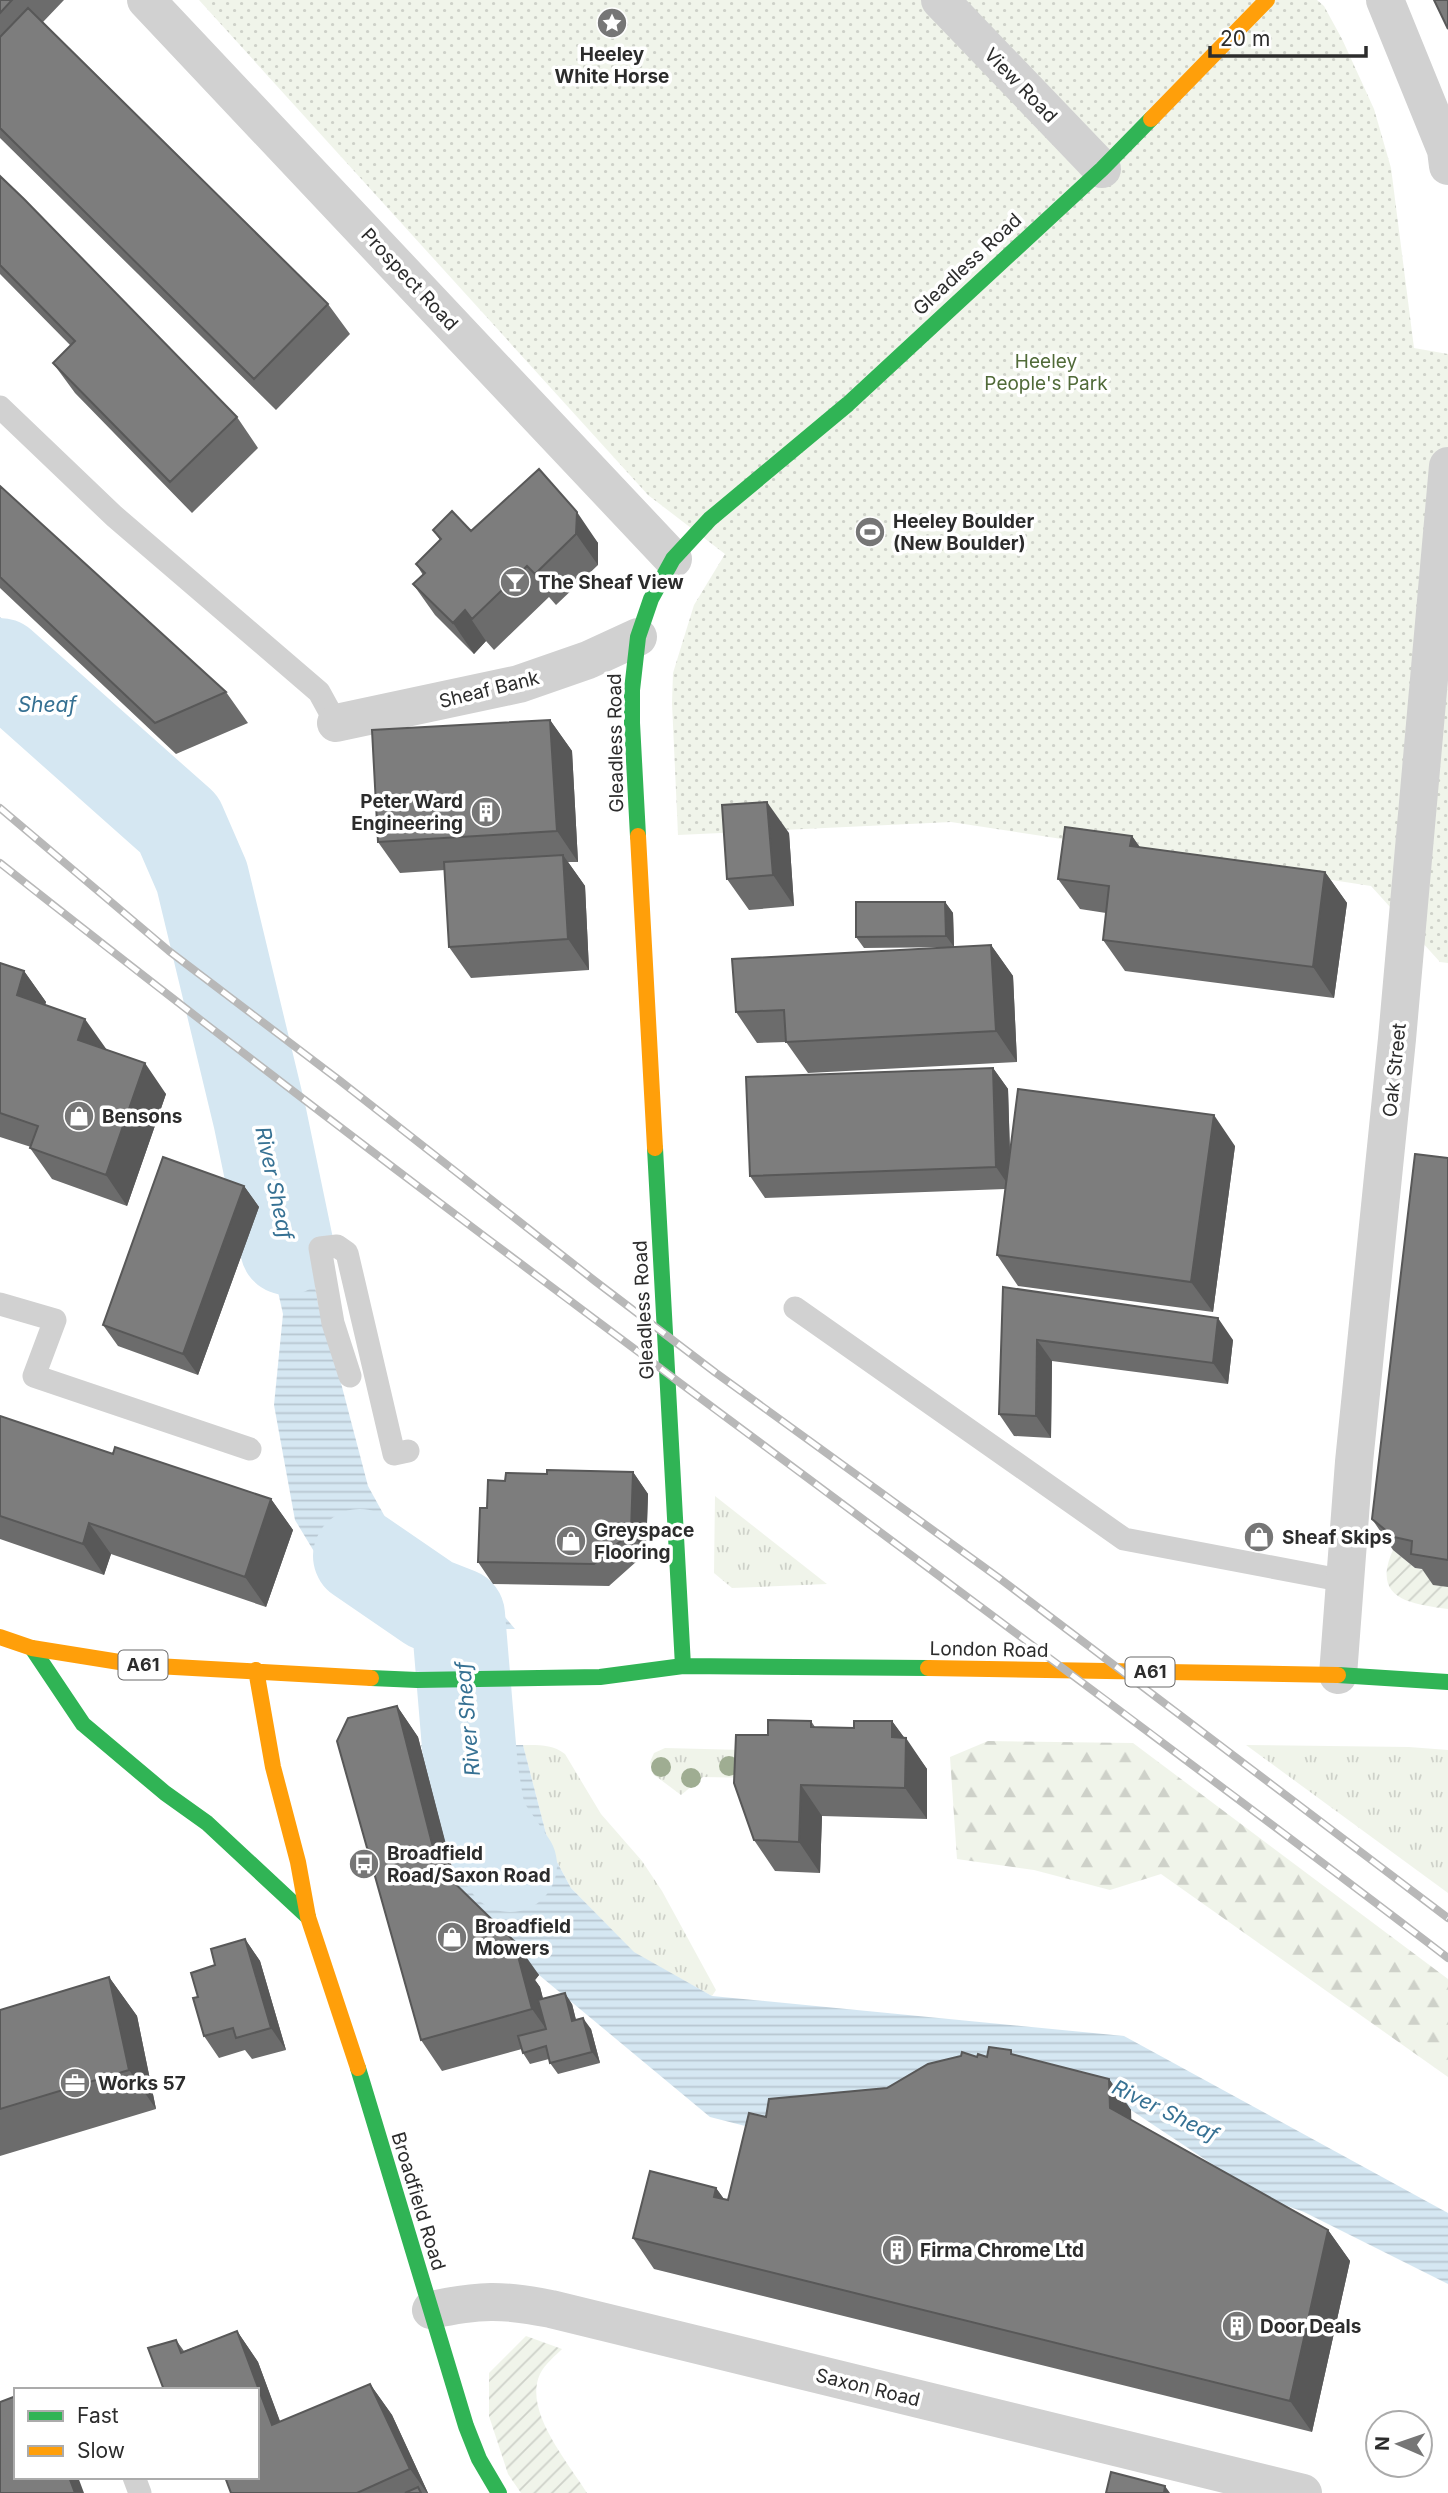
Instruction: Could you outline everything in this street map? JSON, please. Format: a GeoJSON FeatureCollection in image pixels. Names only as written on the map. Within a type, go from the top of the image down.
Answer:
{"type":"FeatureCollection","features":[{"type":"Feature","properties":{"kind":"main road","name":"Gleadless Road"},"geometry":{"type":"LineString","coordinates":[[683,1666],[632,723],[632,690],[638,637],[651,599],[673,559],[709,519],[848,404],[1102,169],[1267,0]]}},
{"type":"Feature","properties":{"kind":"main road","name":"A61"},"geometry":{"type":"LineString","coordinates":[[0,1637],[32,1648],[138,1665],[256,1670]]}},
{"type":"Feature","properties":{"kind":"main road","name":"Broadfield Road"},"geometry":{"type":"LineString","coordinates":[[32,1648],[83,1724],[165,1793],[207,1823],[308,1917]]}},
{"type":"Feature","properties":{"kind":"main road","name":"London Road"},"geometry":{"type":"LineString","coordinates":[[256,1670],[417,1680],[600,1677],[683,1666],[806,1666],[1338,1675],[1448,1682]]}},
{"type":"Feature","properties":{"kind":"main road","name":"Broadfield Road"},"geometry":{"type":"LineString","coordinates":[[256,1670],[273,1767],[298,1862],[308,1917],[354,2052],[466,2426],[479,2459],[499,2493]]}},
{"type":"Feature","properties":{"kind":"street","name":"Prospect Road"},"geometry":{"type":"LineString","coordinates":[[146,0],[673,559]]}},
{"type":"Feature","properties":{"kind":"street","name":"View Road"},"geometry":{"type":"LineString","coordinates":[[940,0],[1102,169]]}},
{"type":"Feature","properties":{"kind":"street"},"geometry":{"type":"LineString","coordinates":[[1385,0],[1446,150],[1448,166]]}},
{"type":"Feature","properties":{"kind":"street","name":"Oak Street"},"geometry":{"type":"LineString","coordinates":[[1338,1675],[1354,1462],[1397,1039],[1448,466]]}},
{"type":"Feature","properties":{"kind":"street","name":"Sheaf Bank"},"geometry":{"type":"LineString","coordinates":[[336,723],[519,684],[588,660],[638,637]]}},
{"type":"Feature","properties":{"kind":"street","name":"Saxon Road"},"geometry":{"type":"LineString","coordinates":[[431,2310],[470,2302],[491,2301],[551,2309],[1303,2493]]}},
{"type":"Feature","properties":{"kind":"lane"},"geometry":{"type":"LineString","coordinates":[[0,407],[114,516],[319,692],[336,723]]}},
{"type":"Feature","properties":{"kind":"lane"},"geometry":{"type":"LineString","coordinates":[[350,1376],[333,1323],[320,1248],[337,1247],[347,1253],[394,1454],[408,1451]]}},
{"type":"Feature","properties":{"kind":"lane"},"geometry":{"type":"LineString","coordinates":[[0,1304],[55,1320],[34,1376],[250,1449]]}},
{"type":"Feature","properties":{"kind":"lane"},"geometry":{"type":"LineString","coordinates":[[795,1308],[1124,1539],[1345,1581]]}},
{"type":"Feature","properties":{"kind":"green space","name":"Heeley People's Park"},"geometry":{"type":"Polygon","coordinates":[[[199,0],[1317,0],[1324,6],[1342,39],[1374,109],[1391,168],[1414,348],[1448,354],[1448,963],[1440,962],[1371,886],[951,822],[678,835],[673,673],[694,605],[725,554],[648,495],[199,0]]]}},
{"type":"Feature","properties":{"kind":"green space"},"geometry":{"type":"Polygon","coordinates":[[[715,1496],[827,1584],[732,1588],[714,1573],[715,1496]]]}},
{"type":"Feature","properties":{"kind":"green space"},"geometry":{"type":"Polygon","coordinates":[[[1393,1550],[1415,1568],[1434,1572],[1448,1587],[1448,1609],[1408,1601],[1391,1589],[1387,1579],[1387,1566],[1393,1550]]]}},
{"type":"Feature","properties":{"kind":"green space"},"geometry":{"type":"Polygon","coordinates":[[[988,1741],[1133,1743],[1448,1979],[1448,2077],[1161,1874],[1110,1890],[1034,1870],[957,1859],[950,1757],[988,1741]]]}},
{"type":"Feature","properties":{"kind":"green space"},"geometry":{"type":"Polygon","coordinates":[[[523,1745],[550,1747],[565,1754],[601,1814],[642,1861],[662,1891],[716,1990],[712,1996],[634,1953],[571,1888],[550,1849],[523,1745]]]}},
{"type":"Feature","properties":{"kind":"green space"},"geometry":{"type":"Polygon","coordinates":[[[1246,1745],[1448,1750],[1448,1893],[1246,1745]]]}},
{"type":"Feature","properties":{"kind":"green space"},"geometry":{"type":"Polygon","coordinates":[[[665,1748],[790,1751],[757,1778],[703,1777],[681,1795],[653,1774],[650,1762],[654,1753],[665,1748]]]}},
{"type":"Feature","properties":{"kind":"green space"},"geometry":{"type":"Polygon","coordinates":[[[526,2336],[562,2349],[540,2374],[536,2388],[538,2404],[550,2436],[587,2493],[521,2493],[508,2474],[489,2416],[489,2373],[526,2336]]]}},
{"type":"Feature","properties":{"kind":"water","name":"Sheaf"},"geometry":{"type":"Polygon","coordinates":[[[0,617],[203,797],[261,925],[0,710],[0,617]]]}},
{"type":"Feature","properties":{"kind":"water"},"geometry":{"type":"Polygon","coordinates":[[[226,1091],[288,1141],[320,1313],[368,1486],[390,1526],[437,1581],[488,1597],[515,1629],[424,1629],[324,1568],[295,1520],[274,1405],[283,1314],[259,1207],[226,1091]]]}},
{"type":"Feature","properties":{"kind":"water"},"geometry":{"type":"Polygon","coordinates":[[[421,1745],[523,1745],[550,1849],[571,1888],[634,1952],[712,1996],[1124,2036],[1448,2213],[1448,2284],[1304,2212],[1260,2196],[1131,2110],[1033,2085],[753,2128],[710,2117],[539,1975],[460,1898],[421,1745]]]}},
{"type":"Feature","properties":{"kind":"building"},"geometry":{"type":"Polygon","coordinates":[[[0,0],[12,0],[0,13],[0,0]]]}},
{"type":"Feature","properties":{"kind":"building"},"geometry":{"type":"Polygon","coordinates":[[[1434,0],[1448,0],[1448,29],[1434,0]]]}},
{"type":"Feature","properties":{"kind":"building"},"geometry":{"type":"Polygon","coordinates":[[[28,8],[328,304],[254,379],[0,128],[0,37],[28,8]]]}},
{"type":"Feature","properties":{"kind":"building"},"geometry":{"type":"Polygon","coordinates":[[[0,176],[237,417],[170,482],[53,363],[75,341],[0,265],[0,176]]]}},
{"type":"Feature","properties":{"kind":"building"},"geometry":{"type":"Polygon","coordinates":[[[539,469],[577,512],[576,534],[535,574],[527,566],[472,619],[465,610],[453,623],[413,584],[425,573],[416,564],[441,539],[433,530],[452,511],[471,531],[539,469]]]}},
{"type":"Feature","properties":{"kind":"building"},"geometry":{"type":"Polygon","coordinates":[[[0,486],[226,692],[155,723],[0,577],[0,486]]]}},
{"type":"Feature","properties":{"kind":"building","name":"Peter Ward Engineering"},"geometry":{"type":"Polygon","coordinates":[[[550,720],[557,831],[378,842],[372,730],[550,720]]]}},
{"type":"Feature","properties":{"kind":"building"},"geometry":{"type":"Polygon","coordinates":[[[767,802],[773,875],[727,879],[722,805],[767,802]]]}},
{"type":"Feature","properties":{"kind":"building"},"geometry":{"type":"Polygon","coordinates":[[[1065,827],[1132,836],[1130,846],[1325,872],[1313,967],[1103,940],[1109,886],[1058,879],[1065,827]]]}},
{"type":"Feature","properties":{"kind":"building"},"geometry":{"type":"Polygon","coordinates":[[[563,855],[568,939],[449,947],[444,862],[563,855]]]}},
{"type":"Feature","properties":{"kind":"building"},"geometry":{"type":"Polygon","coordinates":[[[856,902],[945,902],[946,936],[856,937],[856,902]]]}},
{"type":"Feature","properties":{"kind":"building"},"geometry":{"type":"Polygon","coordinates":[[[991,945],[996,1031],[786,1042],[784,1010],[736,1012],[732,959],[991,945]]]}},
{"type":"Feature","properties":{"kind":"building","name":"Bensons"},"geometry":{"type":"Polygon","coordinates":[[[0,963],[24,971],[17,995],[85,1019],[78,1040],[145,1063],[106,1175],[30,1148],[38,1126],[0,1113],[0,963]]]}},
{"type":"Feature","properties":{"kind":"building"},"geometry":{"type":"Polygon","coordinates":[[[993,1068],[996,1167],[750,1176],[746,1077],[993,1068]]]}},
{"type":"Feature","properties":{"kind":"building"},"geometry":{"type":"Polygon","coordinates":[[[1018,1089],[1214,1115],[1191,1282],[997,1255],[1018,1089]]]}},
{"type":"Feature","properties":{"kind":"building"},"geometry":{"type":"Polygon","coordinates":[[[1415,1154],[1448,1158],[1448,1560],[1411,1554],[1412,1541],[1394,1537],[1372,1519],[1415,1154]]]}},
{"type":"Feature","properties":{"kind":"building"},"geometry":{"type":"Polygon","coordinates":[[[163,1157],[244,1186],[183,1354],[103,1325],[163,1157]]]}},
{"type":"Feature","properties":{"kind":"building"},"geometry":{"type":"Polygon","coordinates":[[[1003,1287],[1218,1318],[1213,1363],[1037,1340],[1036,1416],[999,1414],[1003,1287]]]}},
{"type":"Feature","properties":{"kind":"building"},"geometry":{"type":"Polygon","coordinates":[[[0,1416],[113,1454],[115,1447],[271,1499],[245,1577],[89,1523],[83,1544],[0,1516],[0,1416]]]}},
{"type":"Feature","properties":{"kind":"building","name":"Greyspace Flooring"},"geometry":{"type":"Polygon","coordinates":[[[547,1470],[633,1472],[631,1532],[594,1564],[478,1562],[480,1508],[487,1508],[488,1480],[505,1481],[506,1473],[547,1474],[547,1470]]]}},
{"type":"Feature","properties":{"kind":"building","name":"Broadfield Mowers"},"geometry":{"type":"Polygon","coordinates":[[[397,1706],[438,1867],[517,1944],[513,1950],[518,1956],[532,2009],[421,2040],[337,1741],[348,1718],[397,1706]]]}},
{"type":"Feature","properties":{"kind":"building"},"geometry":{"type":"Polygon","coordinates":[[[768,1720],[811,1721],[811,1727],[854,1728],[854,1721],[892,1721],[892,1737],[906,1738],[905,1788],[801,1785],[799,1842],[754,1840],[734,1783],[736,1735],[768,1735],[768,1720]]]}},
{"type":"Feature","properties":{"kind":"building"},"geometry":{"type":"Polygon","coordinates":[[[245,1939],[271,2028],[236,2038],[233,2028],[204,2036],[193,1998],[198,1997],[191,1973],[215,1965],[211,1949],[245,1939]]]}},
{"type":"Feature","properties":{"kind":"building"},"geometry":{"type":"Polygon","coordinates":[[[109,1977],[129,2070],[0,2109],[0,2010],[109,1977]]]}},
{"type":"Feature","properties":{"kind":"building"},"geometry":{"type":"Polygon","coordinates":[[[565,1993],[572,2021],[583,2018],[592,2052],[550,2063],[546,2046],[523,2053],[518,2036],[546,2029],[538,2000],[565,1993]]]}},
{"type":"Feature","properties":{"kind":"building"},"geometry":{"type":"Polygon","coordinates":[[[989,2047],[1011,2050],[1011,2054],[1109,2079],[1110,2108],[1328,2230],[1290,2401],[633,2238],[650,2171],[716,2188],[714,2197],[728,2200],[749,2113],[766,2117],[769,2099],[887,2088],[928,2064],[961,2056],[962,2052],[987,2057],[989,2047]]]}},
{"type":"Feature","properties":{"kind":"building"},"geometry":{"type":"Polygon","coordinates":[[[237,2331],[258,2388],[163,2388],[148,2348],[176,2340],[181,2353],[237,2331]]]}},
{"type":"Feature","properties":{"kind":"building"},"geometry":{"type":"Polygon","coordinates":[[[370,2384],[410,2469],[357,2493],[231,2493],[226,2479],[259,2479],[259,2390],[272,2425],[370,2384]]]}},
{"type":"Feature","properties":{"kind":"building"},"geometry":{"type":"Polygon","coordinates":[[[14,2397],[14,2479],[70,2479],[75,2493],[0,2493],[0,2402],[14,2397]]]}},
{"type":"Feature","properties":{"kind":"building"},"geometry":{"type":"Polygon","coordinates":[[[1111,2472],[1165,2486],[1164,2493],[1106,2493],[1111,2472]]]}},
{"type":"Feature","properties":{"kind":"building"},"geometry":{"type":"Polygon","coordinates":[[[418,2487],[421,2493],[405,2493],[418,2487]]]}},
{"type":"Feature","properties":{"kind":"waterway","name":"River Sheaf"},"geometry":{"type":"LineString","coordinates":[[0,665],[179,824],[202,877],[260,1118],[287,1248]]}},
{"type":"Feature","properties":{"kind":"waterway","name":"River Sheaf"},"geometry":{"type":"LineString","coordinates":[[360,1556],[430,1604],[458,1615],[471,1770],[477,1807],[481,1823],[510,1865]]}},
{"type":"Feature","properties":{"kind":"railway"},"geometry":{"type":"LineString","coordinates":[[0,808],[169,951],[339,1080],[595,1281],[716,1373],[999,1578],[1448,1918]]}},
{"type":"Feature","properties":{"kind":"railway"},"geometry":{"type":"LineString","coordinates":[[0,863],[540,1278],[1448,1958]]}},
{"type":"Feature","properties":{"kind":"traffic: fast"},"geometry":{"type":"LineString","coordinates":[[638,836],[632,723],[632,690],[638,637],[651,599],[673,559],[710,519],[848,404],[1102,169],[1151,119]]}},
{"type":"Feature","properties":{"kind":"traffic: fast"},"geometry":{"type":"LineString","coordinates":[[655,1148],[683,1666]]}},
{"type":"Feature","properties":{"kind":"traffic: fast"},"geometry":{"type":"LineString","coordinates":[[32,1648],[83,1724],[165,1793],[207,1823],[308,1917]]}},
{"type":"Feature","properties":{"kind":"traffic: fast"},"geometry":{"type":"LineString","coordinates":[[371,1678],[417,1680],[600,1677],[683,1666],[928,1668]]}},
{"type":"Feature","properties":{"kind":"traffic: fast"},"geometry":{"type":"LineString","coordinates":[[1338,1675],[1448,1682]]}},
{"type":"Feature","properties":{"kind":"traffic: fast"},"geometry":{"type":"LineString","coordinates":[[358,2068],[466,2426],[479,2459],[499,2493]]}},
{"type":"Feature","properties":{"kind":"traffic: slow"},"geometry":{"type":"LineString","coordinates":[[1151,119],[1267,0]]}},
{"type":"Feature","properties":{"kind":"traffic: slow"},"geometry":{"type":"LineString","coordinates":[[638,836],[655,1148]]}},
{"type":"Feature","properties":{"kind":"traffic: slow"},"geometry":{"type":"LineString","coordinates":[[0,1637],[32,1648],[138,1665],[371,1678]]}},
{"type":"Feature","properties":{"kind":"traffic: slow"},"geometry":{"type":"LineString","coordinates":[[928,1668],[1338,1675]]}},
{"type":"Feature","properties":{"kind":"traffic: slow"},"geometry":{"type":"LineString","coordinates":[[256,1670],[273,1767],[298,1862],[308,1917],[358,2068]]}},
{"type":"Feature","properties":{"kind":"place","name":"Heeley White Horse"},"geometry":{"type":"Point","coordinates":[612,23]}},
{"type":"Feature","properties":{"kind":"place","name":"Heeley Boulder (New Boulder)"},"geometry":{"type":"Point","coordinates":[870,532]}},
{"type":"Feature","properties":{"kind":"place","name":"The Sheaf View"},"geometry":{"type":"Point","coordinates":[515,582]}},
{"type":"Feature","properties":{"kind":"place","name":"Peter Ward Engineering"},"geometry":{"type":"Point","coordinates":[486,812]}},
{"type":"Feature","properties":{"kind":"place","name":"Bensons"},"geometry":{"type":"Point","coordinates":[79,1116]}},
{"type":"Feature","properties":{"kind":"place","name":"Sheaf Skips"},"geometry":{"type":"Point","coordinates":[1259,1537]}},
{"type":"Feature","properties":{"kind":"place","name":"Greyspace Flooring"},"geometry":{"type":"Point","coordinates":[571,1541]}},
{"type":"Feature","properties":{"kind":"place","name":"Broadfield Road/Saxon Road"},"geometry":{"type":"Point","coordinates":[364,1864]}},
{"type":"Feature","properties":{"kind":"place","name":"Broadfield Mowers"},"geometry":{"type":"Point","coordinates":[452,1937]}},
{"type":"Feature","properties":{"kind":"place","name":"Works 57"},"geometry":{"type":"Point","coordinates":[75,2083]}},
{"type":"Feature","properties":{"kind":"place","name":"Firma Chrome Ltd"},"geometry":{"type":"Point","coordinates":[897,2250]}},
{"type":"Feature","properties":{"kind":"place","name":"Door Deals"},"geometry":{"type":"Point","coordinates":[1237,2326]}}]}
